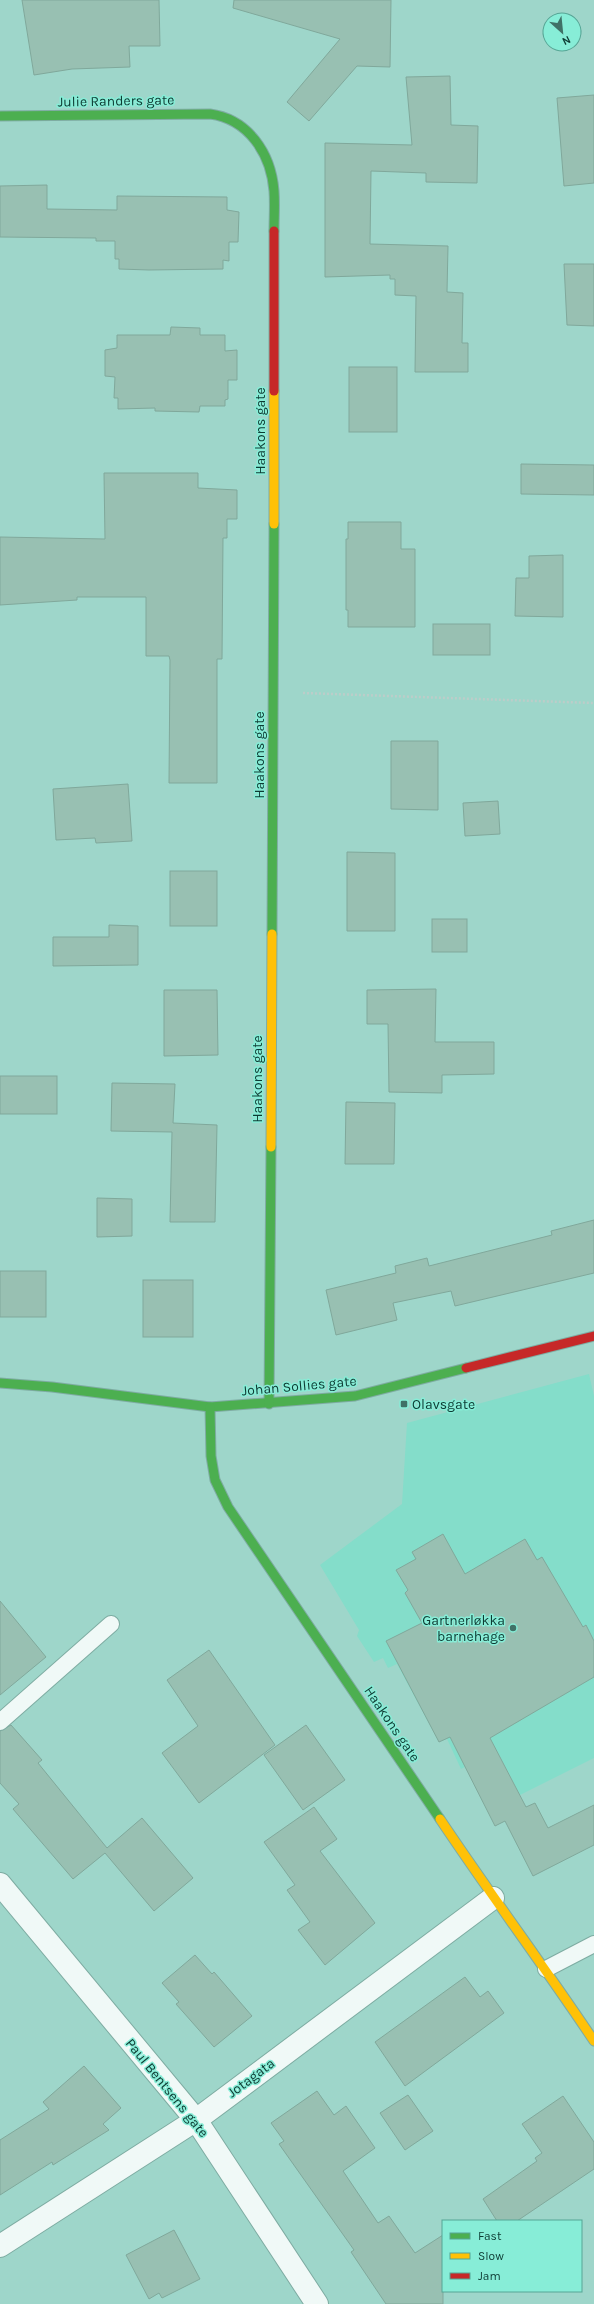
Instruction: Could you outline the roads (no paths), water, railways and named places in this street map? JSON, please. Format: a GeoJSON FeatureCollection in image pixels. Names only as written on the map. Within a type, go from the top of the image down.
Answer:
{"type":"FeatureCollection","features":[{"type":"Feature","properties":{"kind":"street","name":"Julie Randers gate"},"geometry":{"type":"LineString","coordinates":[[0,116],[210,114],[232,119]]}},
{"type":"Feature","properties":{"kind":"street","name":"Haakons gate"},"geometry":{"type":"LineString","coordinates":[[232,119],[250,134],[262,150],[270,168],[274,190],[274,692],[269,1404]]}},
{"type":"Feature","properties":{"kind":"street","name":"Johan Sollies gate"},"geometry":{"type":"LineString","coordinates":[[0,1383],[52,1387],[210,1407],[269,1404],[355,1396],[594,1336]]}},
{"type":"Feature","properties":{"kind":"street","name":"Haakons gate"},"geometry":{"type":"LineString","coordinates":[[210,1407],[211,1456],[215,1480],[228,1507],[493,1898],[546,1969],[594,2041]]}},
{"type":"Feature","properties":{"kind":"street","name":"Paul Bentsens gate"},"geometry":{"type":"LineString","coordinates":[[0,1884],[196,2120],[318,2304]]}},
{"type":"Feature","properties":{"kind":"street","name":"Jotagata"},"geometry":{"type":"LineString","coordinates":[[0,2246],[196,2120],[493,1898]]}},
{"type":"Feature","properties":{"kind":"lane"},"geometry":{"type":"LineString","coordinates":[[0,1722],[111,1624]]}},
{"type":"Feature","properties":{"kind":"lane"},"geometry":{"type":"LineString","coordinates":[[546,1969],[594,1944]]}},
{"type":"Feature","properties":{"kind":"place","name":"Olavsgate"},"geometry":{"type":"Point","coordinates":[404,1404]}},
{"type":"Feature","properties":{"kind":"place","name":"Gartnerløkka barnehage"},"geometry":{"type":"Point","coordinates":[513,1628]}}]}
